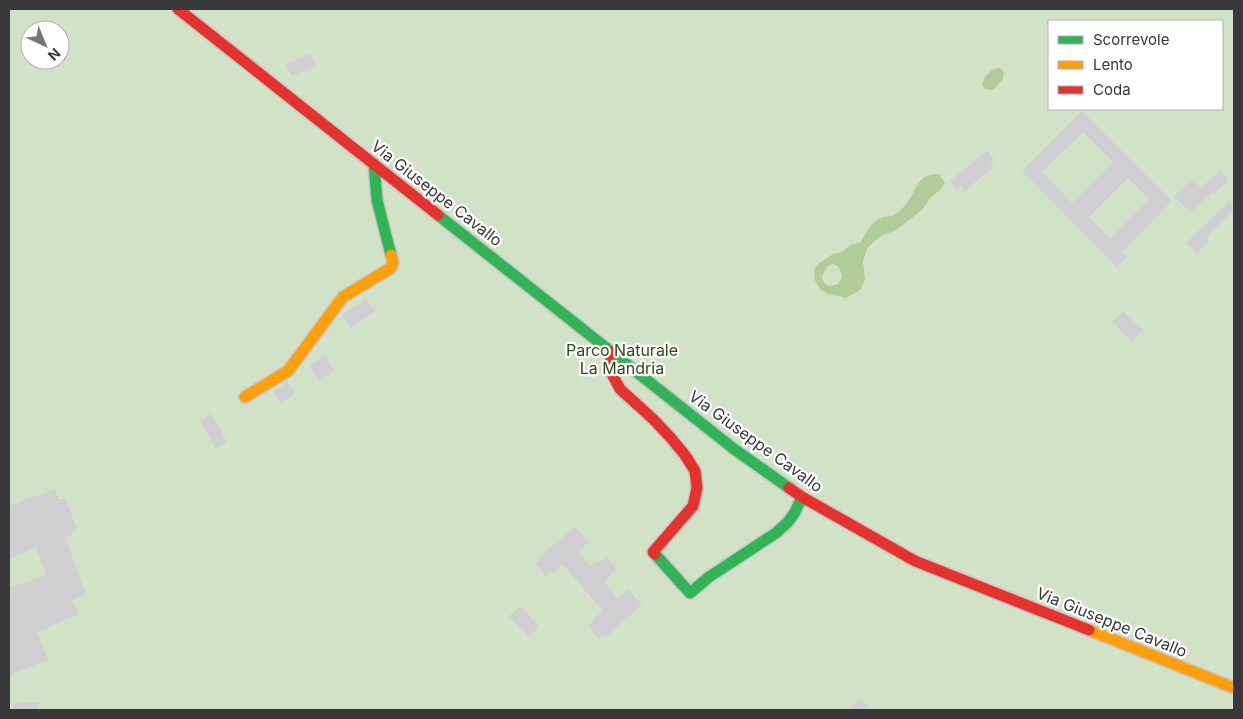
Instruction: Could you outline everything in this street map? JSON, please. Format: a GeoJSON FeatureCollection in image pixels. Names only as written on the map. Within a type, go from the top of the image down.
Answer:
{"type":"FeatureCollection","features":[{"type":"Feature","properties":{"kind":"street","name":"Via Giuseppe Cavallo"},"geometry":{"type":"LineString","coordinates":[[178,9],[734,449],[802,497],[915,561],[1234,688]]}},
{"type":"Feature","properties":{"kind":"street"},"geometry":{"type":"LineString","coordinates":[[245,397],[288,371],[344,297],[391,268],[393,263],[377,200],[374,164]]}},
{"type":"Feature","properties":{"kind":"street"},"geometry":{"type":"LineString","coordinates":[[612,352],[610,362],[613,376],[620,389],[670,437],[695,471],[697,488],[693,506],[653,552],[690,593],[710,577],[776,533],[796,512],[802,497]]}},
{"type":"Feature","properties":{"kind":"green space","name":"Parco Naturale La Mandria"},"geometry":{"type":"Polygon","coordinates":[[[9,9],[1234,9],[1234,710],[9,710],[9,9]]]}},
{"type":"Feature","properties":{"kind":"shaded area"},"geometry":{"type":"Polygon","coordinates":[[[997,68],[1004,72],[1003,79],[993,90],[985,89],[982,85],[983,79],[993,69],[997,68]]]}},
{"type":"Feature","properties":{"kind":"shaded area"},"geometry":{"type":"Polygon","coordinates":[[[939,174],[945,183],[929,199],[923,209],[895,231],[882,235],[868,247],[863,261],[865,280],[860,290],[846,298],[828,294],[820,289],[815,281],[814,270],[818,264],[833,254],[842,252],[850,245],[861,242],[869,228],[880,218],[892,216],[898,212],[907,203],[918,184],[929,175],[939,174]],[[832,264],[824,271],[822,277],[824,283],[830,286],[838,284],[842,278],[840,269],[832,264]]]}},
{"type":"Feature","properties":{"kind":"building"},"geometry":{"type":"Polygon","coordinates":[[[311,54],[316,66],[291,76],[286,64],[311,54]]]}},
{"type":"Feature","properties":{"kind":"building"},"geometry":{"type":"Polygon","coordinates":[[[1082,111],[1172,201],[1122,252],[1127,257],[1117,267],[1022,171],[1082,111]],[[1083,132],[1042,172],[1072,203],[1113,162],[1083,132]],[[1128,178],[1089,217],[1110,238],[1149,199],[1128,178]]]}},
{"type":"Feature","properties":{"kind":"building"},"geometry":{"type":"Polygon","coordinates":[[[987,151],[994,159],[990,162],[994,167],[964,191],[961,186],[957,190],[950,181],[987,151]]]}},
{"type":"Feature","properties":{"kind":"building"},"geometry":{"type":"Polygon","coordinates":[[[1220,170],[1229,180],[1214,194],[1212,192],[1191,213],[1174,197],[1192,179],[1201,188],[1220,170]]]}},
{"type":"Feature","properties":{"kind":"building"},"geometry":{"type":"Polygon","coordinates":[[[1229,201],[1234,207],[1234,211],[1206,238],[1209,240],[1197,253],[1186,243],[1229,201]]]}},
{"type":"Feature","properties":{"kind":"building"},"geometry":{"type":"Polygon","coordinates":[[[366,299],[375,311],[351,328],[342,315],[366,299]]]}},
{"type":"Feature","properties":{"kind":"building"},"geometry":{"type":"Polygon","coordinates":[[[1123,311],[1143,330],[1132,341],[1112,322],[1123,311]]]}},
{"type":"Feature","properties":{"kind":"building"},"geometry":{"type":"Polygon","coordinates":[[[325,355],[335,371],[319,381],[309,365],[325,355]]]}},
{"type":"Feature","properties":{"kind":"building"},"geometry":{"type":"Polygon","coordinates":[[[287,382],[295,394],[280,403],[273,391],[287,382]]]}},
{"type":"Feature","properties":{"kind":"building"},"geometry":{"type":"Polygon","coordinates":[[[212,414],[227,442],[215,448],[200,420],[212,414]]]}},
{"type":"Feature","properties":{"kind":"building"},"geometry":{"type":"Polygon","coordinates":[[[55,489],[59,500],[65,498],[77,529],[71,531],[72,535],[65,537],[86,595],[72,600],[78,615],[37,632],[48,660],[9,675],[9,599],[12,598],[9,588],[46,575],[36,548],[9,559],[9,506],[55,489]]]}},
{"type":"Feature","properties":{"kind":"building"},"geometry":{"type":"Polygon","coordinates":[[[575,526],[589,542],[578,552],[590,566],[607,557],[616,568],[605,583],[618,598],[628,589],[642,605],[606,637],[604,635],[599,639],[588,626],[603,611],[563,565],[553,574],[551,571],[546,576],[535,563],[540,559],[539,557],[575,526]]]}},
{"type":"Feature","properties":{"kind":"building"},"geometry":{"type":"Polygon","coordinates":[[[521,606],[539,627],[528,637],[509,616],[521,606]]]}},
{"type":"Feature","properties":{"kind":"building"},"geometry":{"type":"Polygon","coordinates":[[[861,699],[871,710],[847,710],[861,699]]]}},
{"type":"Feature","properties":{"kind":"building"},"geometry":{"type":"Polygon","coordinates":[[[39,702],[39,710],[13,710],[13,703],[39,702]]]}},
{"type":"Feature","properties":{"kind":"traffic: fast"},"geometry":{"type":"LineString","coordinates":[[374,164],[377,200],[391,255]]}},
{"type":"Feature","properties":{"kind":"traffic: fast"},"geometry":{"type":"LineString","coordinates":[[438,215],[734,449],[789,488]]}},
{"type":"Feature","properties":{"kind":"traffic: fast"},"geometry":{"type":"LineString","coordinates":[[655,554],[690,593],[709,577],[776,533],[789,521],[802,497]]}},
{"type":"Feature","properties":{"kind":"traffic: slow"},"geometry":{"type":"LineString","coordinates":[[245,397],[288,371],[343,297],[391,268],[393,263],[391,255]]}},
{"type":"Feature","properties":{"kind":"traffic: slow"},"geometry":{"type":"LineString","coordinates":[[1089,630],[1234,688]]}},
{"type":"Feature","properties":{"kind":"traffic: jam"},"geometry":{"type":"LineString","coordinates":[[178,9],[438,215]]}},
{"type":"Feature","properties":{"kind":"traffic: jam"},"geometry":{"type":"LineString","coordinates":[[612,352],[610,363],[613,376],[620,389],[670,437],[695,471],[697,488],[693,506],[653,552],[655,554]]}},
{"type":"Feature","properties":{"kind":"traffic: jam"},"geometry":{"type":"LineString","coordinates":[[789,488],[915,561],[1089,630]]}}]}
